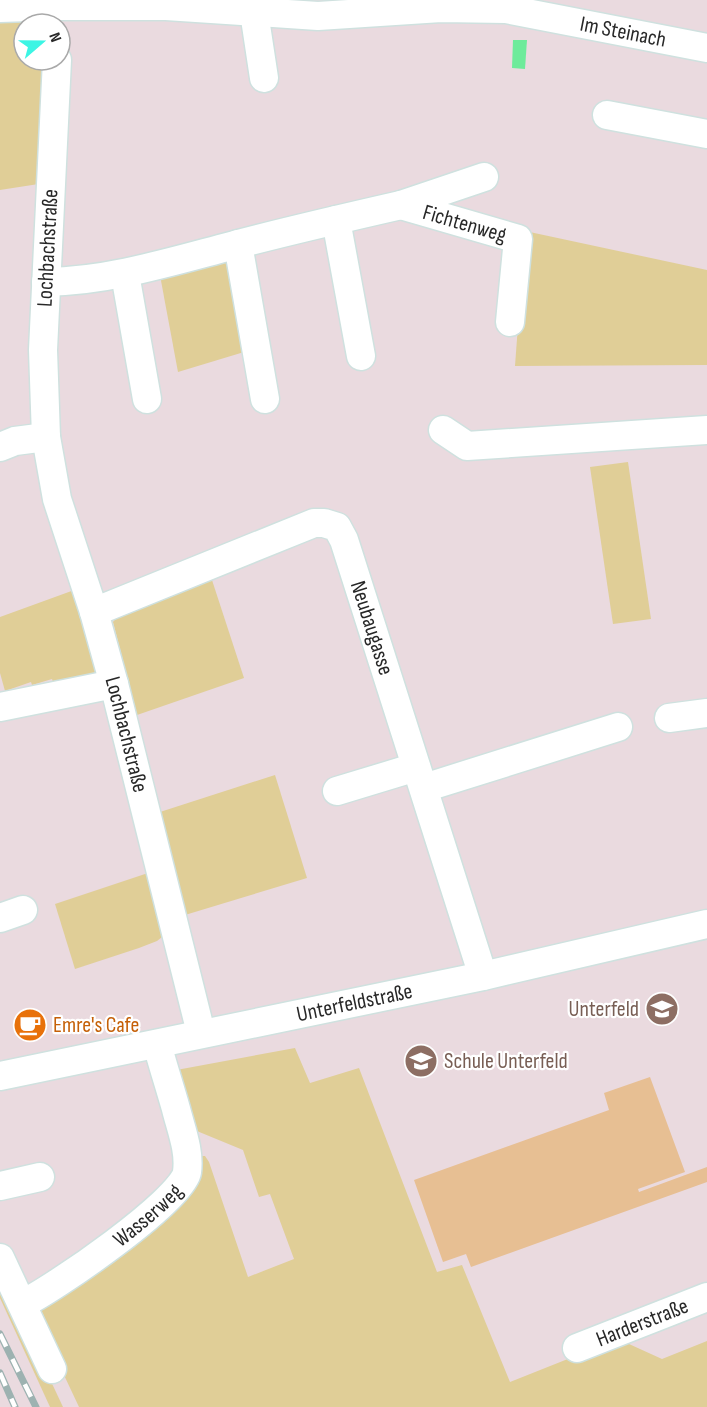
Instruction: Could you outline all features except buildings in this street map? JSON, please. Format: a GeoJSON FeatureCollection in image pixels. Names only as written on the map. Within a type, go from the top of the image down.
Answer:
{"type":"FeatureCollection","features":[{"type":"Feature","properties":{"kind":"street","name":"Im Steinach"},"geometry":{"type":"LineString","coordinates":[[0,8],[59,10],[166,6],[254,12],[414,5],[441,8],[506,9],[707,48]]}},
{"type":"Feature","properties":{"kind":"street"},"geometry":{"type":"LineString","coordinates":[[254,12],[264,78]]}},
{"type":"Feature","properties":{"kind":"street","name":"Lochbachstraße"},"geometry":{"type":"LineString","coordinates":[[56,72],[43,350],[46,437],[57,499],[94,612],[114,684],[201,1033]]}},
{"type":"Feature","properties":{"kind":"street"},"geometry":{"type":"LineString","coordinates":[[607,115],[707,134]]}},
{"type":"Feature","properties":{"kind":"street","name":"Fichtenweg"},"geometry":{"type":"LineString","coordinates":[[46,282],[73,282],[125,274],[401,205],[484,177]]}},
{"type":"Feature","properties":{"kind":"street","name":"Fichtenweg"},"geometry":{"type":"LineString","coordinates":[[401,205],[518,239],[510,322]]}},
{"type":"Feature","properties":{"kind":"street"},"geometry":{"type":"LineString","coordinates":[[336,220],[361,356]]}},
{"type":"Feature","properties":{"kind":"street"},"geometry":{"type":"LineString","coordinates":[[238,244],[265,399]]}},
{"type":"Feature","properties":{"kind":"street"},"geometry":{"type":"LineString","coordinates":[[125,274],[147,399]]}},
{"type":"Feature","properties":{"kind":"street"},"geometry":{"type":"LineString","coordinates":[[443,429],[467,446],[707,430]]}},
{"type":"Feature","properties":{"kind":"street"},"geometry":{"type":"LineString","coordinates":[[0,447],[15,441],[46,437]]}},
{"type":"Feature","properties":{"kind":"street","name":"Neubaugasse"},"geometry":{"type":"LineString","coordinates":[[94,612],[314,524],[337,527],[344,540],[483,976]]}},
{"type":"Feature","properties":{"kind":"street"},"geometry":{"type":"LineString","coordinates":[[0,707],[114,684]]}},
{"type":"Feature","properties":{"kind":"street"},"geometry":{"type":"LineString","coordinates":[[669,718],[707,712]]}},
{"type":"Feature","properties":{"kind":"street"},"geometry":{"type":"LineString","coordinates":[[337,791],[420,778],[618,727]]}},
{"type":"Feature","properties":{"kind":"street","name":"Unterfeldstraße"},"geometry":{"type":"LineString","coordinates":[[0,1076],[483,976],[707,924]]}},
{"type":"Feature","properties":{"kind":"street","name":"Wasserweg"},"geometry":{"type":"LineString","coordinates":[[22,1304],[39,1296],[89,1262],[158,1209],[187,1175],[188,1157],[184,1138],[157,1044]]}},
{"type":"Feature","properties":{"kind":"street"},"geometry":{"type":"LineString","coordinates":[[0,1186],[40,1178]]}},
{"type":"Feature","properties":{"kind":"street"},"geometry":{"type":"LineString","coordinates":[[0,1258],[52,1369]]}},
{"type":"Feature","properties":{"kind":"street","name":"Harderstraße"},"geometry":{"type":"LineString","coordinates":[[577,1348],[707,1297]]}},
{"type":"Feature","properties":{"kind":"shaded area"},"geometry":{"type":"Polygon","coordinates":[[[0,17],[12,17],[12,72],[50,72],[45,183],[0,190],[0,17]]]}},
{"type":"Feature","properties":{"kind":"shaded area"},"geometry":{"type":"Polygon","coordinates":[[[513,40],[527,40],[525,69],[512,68],[513,40]]]}},
{"type":"Feature","properties":{"kind":"shaded area"},"geometry":{"type":"Polygon","coordinates":[[[525,231],[707,270],[707,365],[515,366],[525,231]]]}},
{"type":"Feature","properties":{"kind":"shaded area"},"geometry":{"type":"Polygon","coordinates":[[[228,258],[254,349],[178,372],[159,270],[228,258]]]}},
{"type":"Feature","properties":{"kind":"shaded area"},"geometry":{"type":"Polygon","coordinates":[[[628,462],[651,619],[613,624],[590,467],[628,462]]]}},
{"type":"Feature","properties":{"kind":"shaded area"},"geometry":{"type":"Polygon","coordinates":[[[210,574],[244,678],[137,715],[113,622],[120,613],[210,574]]]}},
{"type":"Feature","properties":{"kind":"shaded area"},"geometry":{"type":"Polygon","coordinates":[[[77,589],[101,674],[55,688],[52,679],[32,685],[31,682],[5,691],[0,673],[0,617],[77,589]]]}},
{"type":"Feature","properties":{"kind":"shaded area"},"geometry":{"type":"Polygon","coordinates":[[[275,775],[307,878],[185,915],[160,812],[275,775]]]}},
{"type":"Feature","properties":{"kind":"shaded area"},"geometry":{"type":"Polygon","coordinates":[[[151,872],[163,926],[162,937],[139,948],[75,969],[55,904],[151,872]]]}},
{"type":"Feature","properties":{"kind":"shaded area"},"geometry":{"type":"Polygon","coordinates":[[[295,1048],[310,1083],[359,1068],[437,1272],[462,1265],[510,1382],[618,1339],[662,1359],[707,1341],[707,1407],[79,1407],[39,1322],[38,1305],[199,1156],[205,1156],[209,1162],[248,1277],[294,1259],[270,1194],[259,1197],[243,1150],[192,1129],[171,1071],[295,1048]]]}},
{"type":"Feature","properties":{"kind":"shaded area"},"geometry":{"type":"Polygon","coordinates":[[[650,1077],[685,1172],[638,1189],[639,1192],[707,1167],[707,1182],[471,1267],[466,1254],[443,1262],[414,1180],[609,1110],[604,1093],[650,1077]]]}},
{"type":"Feature","properties":{"kind":"shaded area"},"geometry":{"type":"Polygon","coordinates":[[[0,1273],[63,1407],[50,1407],[0,1298],[0,1273]]]}},
{"type":"Feature","properties":{"kind":"railway"},"geometry":{"type":"LineString","coordinates":[[0,1334],[36,1407]]}},
{"type":"Feature","properties":{"kind":"railway"},"geometry":{"type":"LineString","coordinates":[[0,1373],[15,1407]]}},
{"type":"Feature","properties":{"kind":"place","name":"Unterfeld"},"geometry":{"type":"Point","coordinates":[662,1009]}},
{"type":"Feature","properties":{"kind":"place","name":"Emre's Cafe"},"geometry":{"type":"Point","coordinates":[30,1025]}},
{"type":"Feature","properties":{"kind":"place","name":"Schule Unterfeld"},"geometry":{"type":"Point","coordinates":[421,1061]}}]}
